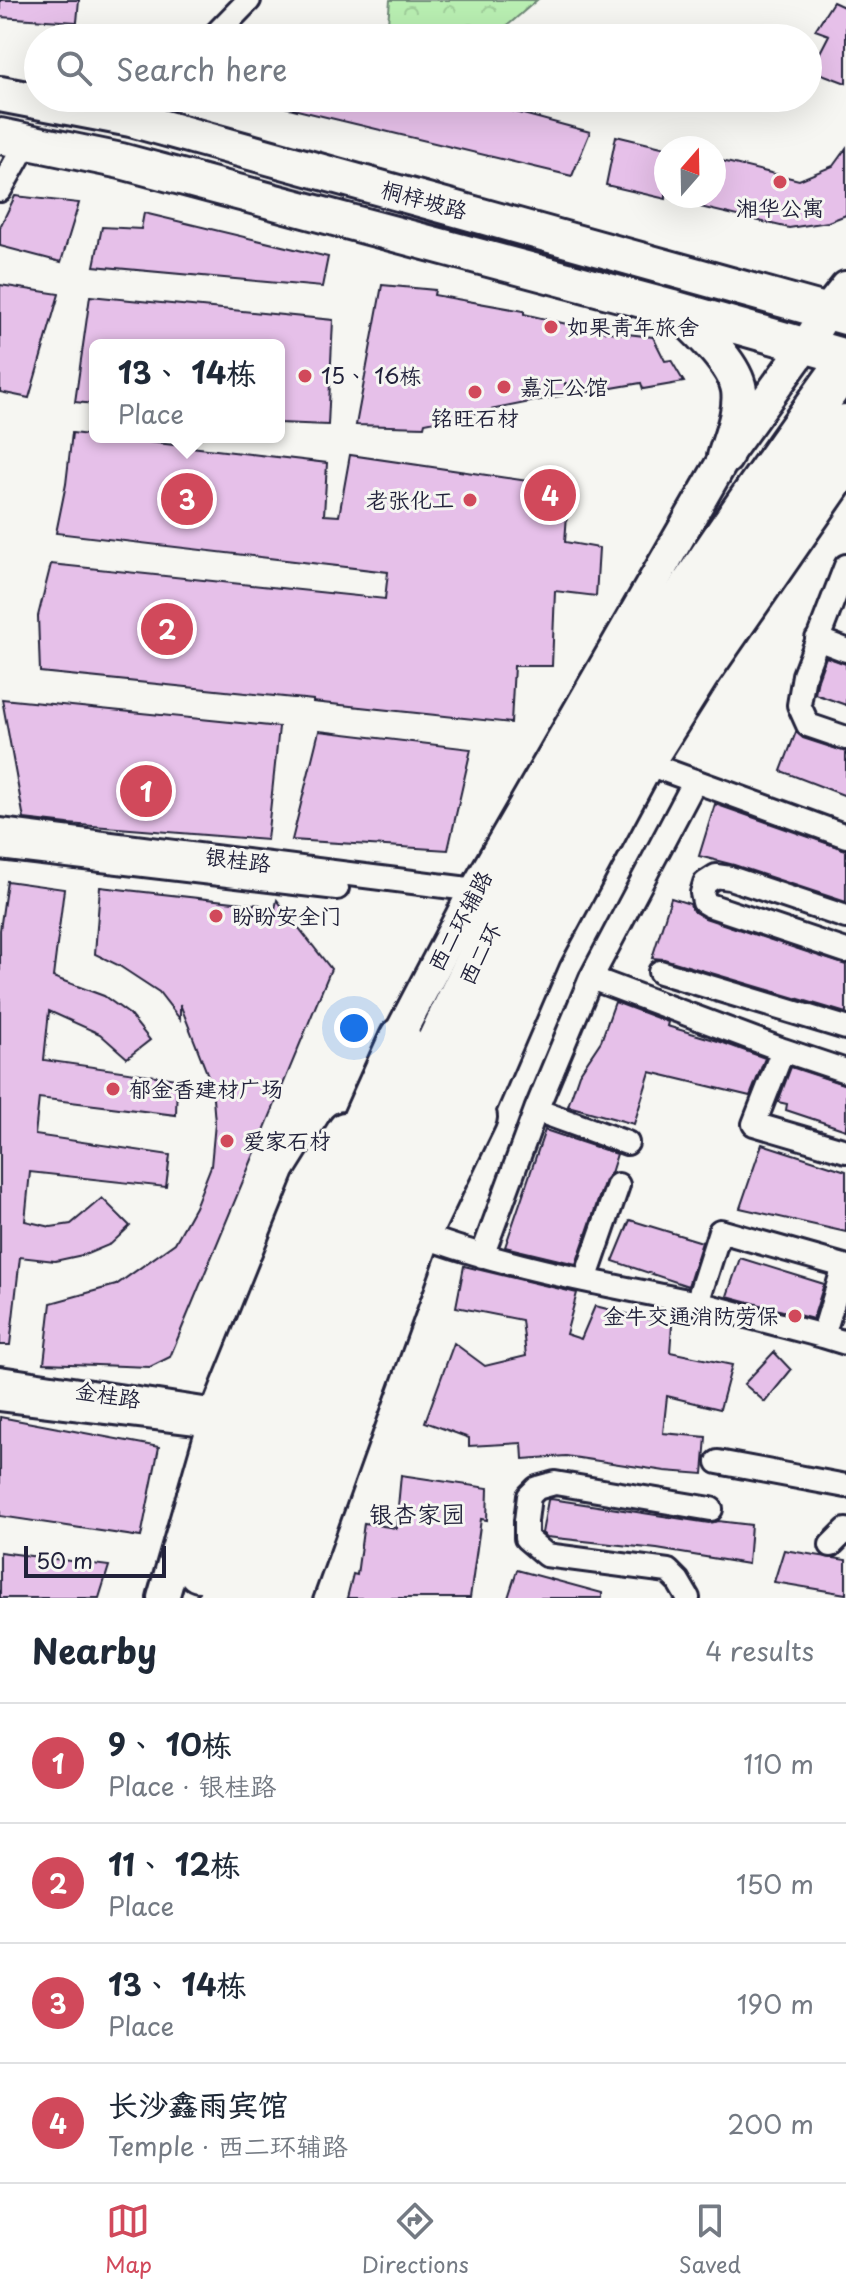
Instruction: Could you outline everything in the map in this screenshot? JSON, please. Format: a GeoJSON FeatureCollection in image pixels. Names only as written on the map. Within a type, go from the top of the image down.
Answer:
{"type":"FeatureCollection","features":[{"type":"Feature","properties":{"kind":"highway","name":"西二环"},"geometry":{"type":"LineString","coordinates":[[219,1598],[270,1441],[351,1234],[436,1041],[502,911],[564,792],[619,699],[703,569],[846,364]]}},
{"type":"Feature","properties":{"kind":"highway","name":"西二环"},"geometry":{"type":"LineString","coordinates":[[259,1598],[318,1422],[382,1248],[479,1037],[648,720],[846,425]]}},
{"type":"Feature","properties":{"kind":"highway"},"geometry":{"type":"LineString","coordinates":[[191,1598],[248,1409],[282,1313],[332,1189],[400,1038]]}},
{"type":"Feature","properties":{"kind":"highway"},"geometry":{"type":"LineString","coordinates":[[290,1598],[476,1117]]}},
{"type":"Feature","properties":{"kind":"main road","name":"桐梓坡路"},"geometry":{"type":"LineString","coordinates":[[0,94],[24,96]]}},
{"type":"Feature","properties":{"kind":"main road","name":"桐梓坡路"},"geometry":{"type":"LineString","coordinates":[[156,112],[840,305]]}},
{"type":"Feature","properties":{"kind":"main road","name":"桐梓坡路"},"geometry":{"type":"LineString","coordinates":[[14,139],[121,161],[846,357]]}},
{"type":"Feature","properties":{"kind":"main road"},"geometry":{"type":"LineString","coordinates":[[676,309],[722,356],[739,389],[737,419],[725,457]]}},
{"type":"Feature","properties":{"kind":"street"},"geometry":{"type":"LineString","coordinates":[[226,24],[249,0]]}},
{"type":"Feature","properties":{"kind":"street"},"geometry":{"type":"LineString","coordinates":[[0,190],[14,139]]}},
{"type":"Feature","properties":{"kind":"street","name":"西二环辅路"},"geometry":{"type":"LineString","coordinates":[[163,1598],[214,1418],[309,1184],[400,1038],[472,896],[725,457],[806,345],[840,305]]}},
{"type":"Feature","properties":{"kind":"street"},"geometry":{"type":"LineString","coordinates":[[476,1117],[545,956],[648,764],[702,678],[846,470]]}},
{"type":"Feature","properties":{"kind":"street"},"geometry":{"type":"LineString","coordinates":[[845,569],[804,675],[799,705],[808,725],[846,738]]}},
{"type":"Feature","properties":{"kind":"street"},"geometry":{"type":"LineString","coordinates":[[817,639],[846,650]]}},
{"type":"Feature","properties":{"kind":"street"},"geometry":{"type":"LineString","coordinates":[[648,764],[846,836]]}},
{"type":"Feature","properties":{"kind":"street"},"geometry":{"type":"LineString","coordinates":[[482,1256],[536,1110],[591,978],[695,781]]}},
{"type":"Feature","properties":{"kind":"street","name":"银桂路"},"geometry":{"type":"LineString","coordinates":[[0,830],[472,896]]}},
{"type":"Feature","properties":{"kind":"street","name":"银桂路"},"geometry":{"type":"LineString","coordinates":[[0,848],[472,896]]}},
{"type":"Feature","properties":{"kind":"street"},"geometry":{"type":"LineString","coordinates":[[846,917],[730,878],[716,876],[705,883],[702,893],[704,902],[709,905],[846,951]]}},
{"type":"Feature","properties":{"kind":"street"},"geometry":{"type":"LineString","coordinates":[[660,972],[846,1028]]}},
{"type":"Feature","properties":{"kind":"street"},"geometry":{"type":"LineString","coordinates":[[591,978],[846,1071]]}},
{"type":"Feature","properties":{"kind":"street"},"geometry":{"type":"LineString","coordinates":[[783,1050],[754,1124],[846,1151]]}},
{"type":"Feature","properties":{"kind":"street"},"geometry":{"type":"LineString","coordinates":[[536,1110],[627,1143]]}},
{"type":"Feature","properties":{"kind":"street"},"geometry":{"type":"LineString","coordinates":[[585,1280],[618,1185]]}},
{"type":"Feature","properties":{"kind":"street"},"geometry":{"type":"LineString","coordinates":[[697,1303],[720,1231],[845,1264],[823,1336]]}},
{"type":"Feature","properties":{"kind":"street"},"geometry":{"type":"LineString","coordinates":[[306,1598],[430,1233],[482,1256],[697,1303],[846,1343]]}},
{"type":"Feature","properties":{"kind":"street","name":"金桂路"},"geometry":{"type":"LineString","coordinates":[[0,1378],[214,1418]]}},
{"type":"Feature","properties":{"kind":"street","name":"金桂路"},"geometry":{"type":"LineString","coordinates":[[0,1399],[214,1418]]}},
{"type":"Feature","properties":{"kind":"street"},"geometry":{"type":"LineString","coordinates":[[718,1462],[846,1486]]}},
{"type":"Feature","properties":{"kind":"street"},"geometry":{"type":"LineString","coordinates":[[688,1598],[668,1571],[546,1555],[526,1538],[529,1496],[537,1488],[555,1483],[711,1509]]}},
{"type":"Feature","properties":{"kind":"green space"},"geometry":{"type":"Polygon","coordinates":[[[390,0],[537,0],[509,24],[388,23],[390,0]]]}},
{"type":"Feature","properties":{"kind":"building"},"geometry":{"type":"Polygon","coordinates":[[[0,0],[79,0],[77,22],[0,17],[0,0]]]}},
{"type":"Feature","properties":{"kind":"building"},"geometry":{"type":"Polygon","coordinates":[[[833,2],[846,8],[846,83],[822,74],[822,49],[829,35],[822,32],[822,24],[819,24],[833,2]]]}},
{"type":"Feature","properties":{"kind":"building"},"geometry":{"type":"Polygon","coordinates":[[[305,112],[516,112],[590,132],[572,176],[305,112]]]}},
{"type":"Feature","properties":{"kind":"building"},"geometry":{"type":"Polygon","coordinates":[[[616,136],[654,145],[654,196],[606,185],[616,136]]]}},
{"type":"Feature","properties":{"kind":"building","name":"湘华公寓"},"geometry":{"type":"Polygon","coordinates":[[[846,148],[846,215],[828,222],[789,228],[704,208],[726,208],[726,162],[799,180],[833,166],[846,148]]]}},
{"type":"Feature","properties":{"kind":"building"},"geometry":{"type":"Polygon","coordinates":[[[15,196],[79,203],[61,262],[0,246],[0,227],[15,196]]]}},
{"type":"Feature","properties":{"kind":"building"},"geometry":{"type":"Polygon","coordinates":[[[144,213],[328,257],[322,287],[94,266],[102,227],[141,229],[144,213]]]}},
{"type":"Feature","properties":{"kind":"building"},"geometry":{"type":"Polygon","coordinates":[[[0,285],[59,294],[29,398],[0,392],[0,285]]]}},
{"type":"Feature","properties":{"kind":"building"},"geometry":{"type":"Polygon","coordinates":[[[382,285],[435,290],[434,295],[524,311],[524,314],[592,330],[653,337],[665,361],[671,360],[684,382],[643,389],[641,383],[589,392],[565,383],[565,395],[425,423],[424,427],[356,425],[382,285]]]}},
{"type":"Feature","properties":{"kind":"building","name":"15、 16栋"},"geometry":{"type":"Polygon","coordinates":[[[90,296],[333,320],[328,425],[285,423],[285,339],[89,339],[89,403],[75,402],[90,296]]]}},
{"type":"Feature","properties":{"kind":"building"},"geometry":{"type":"Polygon","coordinates":[[[72,433],[89,435],[89,443],[157,443],[327,463],[324,515],[339,516],[350,455],[569,487],[565,542],[599,548],[596,596],[555,591],[552,666],[514,666],[511,723],[40,672],[38,616],[51,564],[385,599],[388,572],[56,533],[72,433]]]}},
{"type":"Feature","properties":{"kind":"building"},"geometry":{"type":"Polygon","coordinates":[[[826,657],[846,664],[846,705],[815,694],[826,657]]]}},
{"type":"Feature","properties":{"kind":"building"},"geometry":{"type":"Polygon","coordinates":[[[2,699],[279,727],[267,840],[24,819],[2,699]]]}},
{"type":"Feature","properties":{"kind":"building"},"geometry":{"type":"Polygon","coordinates":[[[319,731],[471,749],[448,850],[292,840],[319,731]]]}},
{"type":"Feature","properties":{"kind":"building"},"geometry":{"type":"Polygon","coordinates":[[[796,732],[803,738],[846,752],[846,796],[781,771],[796,732]]]}},
{"type":"Feature","properties":{"kind":"building"},"geometry":{"type":"Polygon","coordinates":[[[715,804],[846,850],[846,902],[699,856],[715,804]]]}},
{"type":"Feature","properties":{"kind":"building"},"geometry":{"type":"Polygon","coordinates":[[[7,881],[64,889],[53,977],[104,996],[129,1014],[150,1040],[127,1058],[100,1034],[49,1011],[44,1060],[177,1079],[176,1115],[39,1098],[35,1135],[170,1155],[166,1187],[30,1172],[25,1221],[51,1227],[71,1224],[102,1198],[130,1226],[111,1244],[87,1254],[55,1261],[20,1257],[10,1345],[0,1345],[0,930],[7,881]]]}},
{"type":"Feature","properties":{"kind":"building"},"geometry":{"type":"Polygon","coordinates":[[[100,887],[275,909],[277,900],[331,969],[170,1357],[150,1367],[44,1363],[51,1303],[116,1285],[175,1243],[195,1207],[211,1166],[215,1123],[212,1086],[180,1004],[180,1019],[159,992],[95,954],[100,887]]]}},
{"type":"Feature","properties":{"kind":"building"},"geometry":{"type":"Polygon","coordinates":[[[671,898],[690,904],[693,911],[705,918],[846,965],[846,1013],[652,958],[671,898]]]}},
{"type":"Feature","properties":{"kind":"building"},"geometry":{"type":"Polygon","coordinates":[[[615,1002],[668,1022],[667,1026],[765,1058],[750,1096],[650,1072],[634,1124],[568,1106],[579,1074],[601,1041],[615,1002]]]}},
{"type":"Feature","properties":{"kind":"building"},"geometry":{"type":"Polygon","coordinates":[[[791,1067],[846,1085],[846,1130],[786,1110],[787,1104],[778,1102],[791,1067]]]}},
{"type":"Feature","properties":{"kind":"building"},"geometry":{"type":"Polygon","coordinates":[[[545,1130],[617,1154],[576,1264],[505,1247],[545,1130]]]}},
{"type":"Feature","properties":{"kind":"building"},"geometry":{"type":"Polygon","coordinates":[[[762,1144],[846,1171],[846,1232],[740,1208],[762,1144]]]}},
{"type":"Feature","properties":{"kind":"building"},"geometry":{"type":"Polygon","coordinates":[[[630,1220],[702,1242],[688,1286],[613,1261],[630,1220]]]}},
{"type":"Feature","properties":{"kind":"building"},"geometry":{"type":"Polygon","coordinates":[[[740,1258],[824,1284],[813,1319],[727,1296],[740,1258]]]}},
{"type":"Feature","properties":{"kind":"building"},"geometry":{"type":"Polygon","coordinates":[[[464,1266],[577,1293],[566,1334],[581,1339],[595,1306],[672,1325],[670,1352],[732,1365],[720,1409],[667,1396],[663,1433],[706,1437],[703,1474],[566,1456],[523,1459],[522,1443],[469,1446],[469,1438],[425,1422],[454,1343],[485,1366],[526,1356],[522,1320],[456,1307],[464,1266]]]}},
{"type":"Feature","properties":{"kind":"building"},"geometry":{"type":"Polygon","coordinates":[[[774,1352],[791,1370],[765,1402],[744,1384],[774,1352]]]}},
{"type":"Feature","properties":{"kind":"building"},"geometry":{"type":"Polygon","coordinates":[[[0,1417],[159,1447],[141,1537],[0,1516],[0,1417]]]}},
{"type":"Feature","properties":{"kind":"building"},"geometry":{"type":"Polygon","coordinates":[[[401,1475],[488,1488],[487,1520],[481,1519],[470,1598],[347,1598],[353,1574],[357,1575],[364,1523],[396,1528],[401,1475]]]}},
{"type":"Feature","properties":{"kind":"building"},"geometry":{"type":"Polygon","coordinates":[[[548,1500],[709,1523],[718,1521],[751,1525],[748,1564],[657,1549],[547,1537],[542,1533],[548,1500]]]}},
{"type":"Feature","properties":{"kind":"building"},"geometry":{"type":"Polygon","coordinates":[[[784,1550],[846,1560],[846,1594],[774,1582],[784,1550]]]}},
{"type":"Feature","properties":{"kind":"building"},"geometry":{"type":"Polygon","coordinates":[[[0,1552],[109,1566],[99,1598],[0,1598],[0,1552]]]}},
{"type":"Feature","properties":{"kind":"building"},"geometry":{"type":"Polygon","coordinates":[[[517,1570],[602,1593],[602,1598],[508,1598],[517,1570]]]}},
{"type":"Feature","properties":{"kind":"place","name":"湘华公寓"},"geometry":{"type":"Point","coordinates":[780,182]}},
{"type":"Feature","properties":{"kind":"place","name":"如果青年旅舍"},"geometry":{"type":"Point","coordinates":[551,327]}},
{"type":"Feature","properties":{"kind":"place","name":"15、 16栋"},"geometry":{"type":"Point","coordinates":[305,376]}},
{"type":"Feature","properties":{"kind":"place","name":"嘉汇公馆"},"geometry":{"type":"Point","coordinates":[504,387]}},
{"type":"Feature","properties":{"kind":"place","name":"铭旺石材"},"geometry":{"type":"Point","coordinates":[475,392]}},
{"type":"Feature","properties":{"kind":"place","name":"长沙鑫雨宾馆"},"geometry":{"type":"Point","coordinates":[550,495]}},
{"type":"Feature","properties":{"kind":"place","name":"13、 14栋"},"geometry":{"type":"Point","coordinates":[187,499]}},
{"type":"Feature","properties":{"kind":"place","name":"老张化工"},"geometry":{"type":"Point","coordinates":[470,500]}},
{"type":"Feature","properties":{"kind":"place","name":"11、 12栋"},"geometry":{"type":"Point","coordinates":[167,629]}},
{"type":"Feature","properties":{"kind":"place","name":"9、 10栋"},"geometry":{"type":"Point","coordinates":[146,791]}},
{"type":"Feature","properties":{"kind":"place","name":"盼盼安全门"},"geometry":{"type":"Point","coordinates":[216,916]}},
{"type":"Feature","properties":{"kind":"place","name":"郁金香建材广场"},"geometry":{"type":"Point","coordinates":[113,1089]}},
{"type":"Feature","properties":{"kind":"place","name":"爱家石材"},"geometry":{"type":"Point","coordinates":[227,1141]}},
{"type":"Feature","properties":{"kind":"place","name":"金牛交通消防劳保"},"geometry":{"type":"Point","coordinates":[795,1316]}},
{"type":"Feature","properties":{"kind":"district","name":"银杏家园"},"geometry":{"type":"Point","coordinates":[417,1515]}}]}
